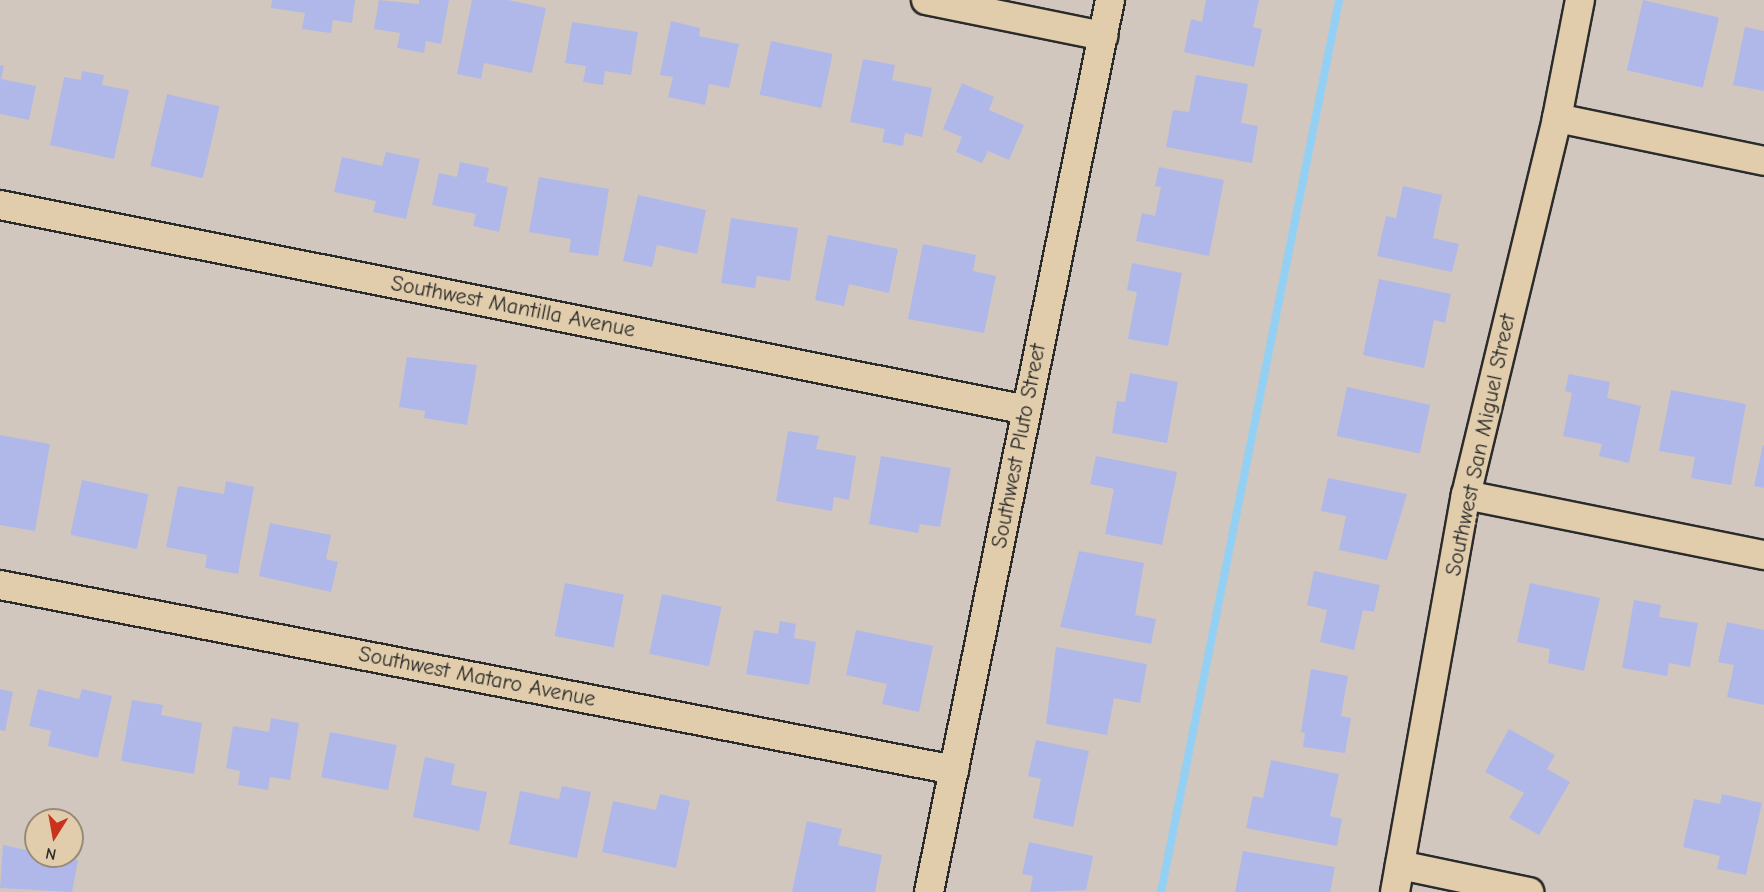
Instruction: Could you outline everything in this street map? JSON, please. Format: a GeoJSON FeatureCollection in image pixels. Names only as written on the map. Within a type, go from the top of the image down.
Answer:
{"type":"FeatureCollection","features":[{"type":"Feature","properties":{"kind":"street"},"geometry":{"type":"LineString","coordinates":[[926,0],[1103,36]]}},
{"type":"Feature","properties":{"kind":"street","name":"Southwest Pluto Street"},"geometry":{"type":"LineString","coordinates":[[929,892],[1110,0]]}},
{"type":"Feature","properties":{"kind":"street","name":"Southwest San Miguel Street"},"geometry":{"type":"LineString","coordinates":[[1398,879],[1467,495],[1557,118],[1580,0]]}},
{"type":"Feature","properties":{"kind":"street"},"geometry":{"type":"LineString","coordinates":[[1557,118],[1764,160]]}},
{"type":"Feature","properties":{"kind":"street","name":"Southwest Mantilla Avenue"},"geometry":{"type":"LineString","coordinates":[[0,205],[1027,410]]}},
{"type":"Feature","properties":{"kind":"street"},"geometry":{"type":"LineString","coordinates":[[1467,495],[1764,555]]}},
{"type":"Feature","properties":{"kind":"street","name":"Southwest Mataro Avenue"},"geometry":{"type":"LineString","coordinates":[[0,585],[954,770]]}},
{"type":"Feature","properties":{"kind":"street"},"geometry":{"type":"LineString","coordinates":[[1398,879],[1529,892]]}},
{"type":"Feature","properties":{"kind":"building"},"geometry":{"type":"Polygon","coordinates":[[[272,0],[355,0],[352,23],[333,20],[331,33],[302,29],[305,13],[271,8],[272,0]]]}},
{"type":"Feature","properties":{"kind":"building"},"geometry":{"type":"Polygon","coordinates":[[[379,0],[419,4],[419,0],[449,0],[441,44],[426,41],[424,53],[397,48],[400,33],[374,29],[379,0]]]}},
{"type":"Feature","properties":{"kind":"building"},"geometry":{"type":"Polygon","coordinates":[[[472,0],[508,0],[546,8],[532,73],[484,63],[481,79],[457,74],[472,0]]]}},
{"type":"Feature","properties":{"kind":"building"},"geometry":{"type":"Polygon","coordinates":[[[1206,0],[1259,0],[1253,27],[1262,29],[1254,67],[1184,52],[1191,19],[1202,22],[1206,0]]]}},
{"type":"Feature","properties":{"kind":"building"},"geometry":{"type":"Polygon","coordinates":[[[1643,0],[1719,18],[1703,88],[1627,70],[1643,0]]]}},
{"type":"Feature","properties":{"kind":"building"},"geometry":{"type":"Polygon","coordinates":[[[671,21],[700,28],[699,36],[739,44],[729,88],[709,84],[705,105],[668,97],[673,77],[660,75],[671,21]]]}},
{"type":"Feature","properties":{"kind":"building"},"geometry":{"type":"Polygon","coordinates":[[[572,22],[638,32],[631,75],[605,71],[603,85],[583,82],[586,66],[565,63],[572,22]]]}},
{"type":"Feature","properties":{"kind":"building"},"geometry":{"type":"Polygon","coordinates":[[[1745,27],[1764,31],[1764,91],[1733,85],[1745,27]]]}},
{"type":"Feature","properties":{"kind":"building"},"geometry":{"type":"Polygon","coordinates":[[[771,41],[833,54],[821,108],[760,95],[771,41]]]}},
{"type":"Feature","properties":{"kind":"building"},"geometry":{"type":"Polygon","coordinates":[[[863,59],[895,65],[892,80],[932,88],[922,137],[905,133],[903,146],[882,142],[885,129],[850,122],[863,59]]]}},
{"type":"Feature","properties":{"kind":"building"},"geometry":{"type":"Polygon","coordinates":[[[0,65],[4,66],[1,79],[36,86],[29,120],[0,114],[0,65]]]}},
{"type":"Feature","properties":{"kind":"building"},"geometry":{"type":"Polygon","coordinates":[[[82,71],[104,75],[102,85],[129,90],[114,159],[50,145],[64,77],[81,80],[82,71]]]}},
{"type":"Feature","properties":{"kind":"building"},"geometry":{"type":"Polygon","coordinates":[[[1196,75],[1248,84],[1241,123],[1258,126],[1252,163],[1166,147],[1173,110],[1189,112],[1196,75]]]}},
{"type":"Feature","properties":{"kind":"building"},"geometry":{"type":"Polygon","coordinates":[[[962,83],[994,97],[989,110],[1024,125],[1009,160],[988,151],[982,163],[956,152],[962,137],[943,129],[962,83]]]}},
{"type":"Feature","properties":{"kind":"building"},"geometry":{"type":"Polygon","coordinates":[[[167,94],[220,106],[203,178],[150,166],[167,94]]]}},
{"type":"Feature","properties":{"kind":"building"},"geometry":{"type":"Polygon","coordinates":[[[386,152],[420,159],[406,219],[373,212],[376,201],[334,192],[342,157],[382,166],[386,152]]]}},
{"type":"Feature","properties":{"kind":"building"},"geometry":{"type":"Polygon","coordinates":[[[460,162],[489,168],[486,182],[508,187],[499,232],[473,226],[476,214],[432,205],[439,173],[457,177],[460,162]]]}},
{"type":"Feature","properties":{"kind":"building"},"geometry":{"type":"Polygon","coordinates":[[[1159,167],[1224,180],[1209,256],[1136,241],[1142,213],[1155,216],[1161,187],[1155,186],[1159,167]]]}},
{"type":"Feature","properties":{"kind":"building"},"geometry":{"type":"Polygon","coordinates":[[[539,177],[609,189],[598,256],[569,252],[571,239],[529,232],[539,177]]]}},
{"type":"Feature","properties":{"kind":"building"},"geometry":{"type":"Polygon","coordinates":[[[1403,186],[1442,195],[1433,238],[1459,244],[1452,272],[1377,256],[1386,216],[1396,218],[1403,186]]]}},
{"type":"Feature","properties":{"kind":"building"},"geometry":{"type":"Polygon","coordinates":[[[638,195],[706,210],[697,254],[657,245],[652,267],[623,261],[638,195]]]}},
{"type":"Feature","properties":{"kind":"building"},"geometry":{"type":"Polygon","coordinates":[[[731,218],[798,228],[790,281],[757,276],[755,288],[721,283],[731,218]]]}},
{"type":"Feature","properties":{"kind":"building"},"geometry":{"type":"Polygon","coordinates":[[[828,235],[898,249],[889,293],[849,284],[844,306],[815,300],[828,235]]]}},
{"type":"Feature","properties":{"kind":"building"},"geometry":{"type":"Polygon","coordinates":[[[923,244],[976,255],[973,271],[996,276],[984,333],[908,319],[923,244]]]}},
{"type":"Feature","properties":{"kind":"building"},"geometry":{"type":"Polygon","coordinates":[[[1132,263],[1182,273],[1168,346],[1128,339],[1137,292],[1127,290],[1132,263]]]}},
{"type":"Feature","properties":{"kind":"building"},"geometry":{"type":"Polygon","coordinates":[[[1379,279],[1451,294],[1445,323],[1434,320],[1424,368],[1363,355],[1379,279]]]}},
{"type":"Feature","properties":{"kind":"building"},"geometry":{"type":"Polygon","coordinates":[[[407,357],[477,365],[467,425],[424,418],[425,411],[399,407],[407,357]]]}},
{"type":"Feature","properties":{"kind":"building"},"geometry":{"type":"Polygon","coordinates":[[[1130,373],[1178,382],[1167,443],[1112,433],[1117,401],[1125,402],[1130,373]]]}},
{"type":"Feature","properties":{"kind":"building"},"geometry":{"type":"Polygon","coordinates":[[[1569,374],[1610,382],[1607,398],[1641,406],[1629,463],[1599,456],[1602,444],[1563,436],[1572,393],[1565,391],[1569,374]]]}},
{"type":"Feature","properties":{"kind":"building"},"geometry":{"type":"Polygon","coordinates":[[[1347,387],[1430,405],[1420,454],[1337,436],[1347,387]]]}},
{"type":"Feature","properties":{"kind":"building"},"geometry":{"type":"Polygon","coordinates":[[[1671,390],[1746,404],[1731,485],[1691,478],[1695,457],[1659,451],[1671,390]]]}},
{"type":"Feature","properties":{"kind":"building"},"geometry":{"type":"Polygon","coordinates":[[[788,431],[819,436],[816,449],[856,456],[849,500],[834,497],[832,511],[776,501],[788,431]]]}},
{"type":"Feature","properties":{"kind":"building"},"geometry":{"type":"Polygon","coordinates":[[[0,435],[50,444],[35,531],[0,525],[0,435]]]}},
{"type":"Feature","properties":{"kind":"building"},"geometry":{"type":"Polygon","coordinates":[[[1764,446],[1764,488],[1754,486],[1764,446]]]}},
{"type":"Feature","properties":{"kind":"building"},"geometry":{"type":"Polygon","coordinates":[[[881,456],[951,468],[940,527],[920,524],[918,533],[869,524],[881,456]]]}},
{"type":"Feature","properties":{"kind":"building"},"geometry":{"type":"Polygon","coordinates":[[[1096,456],[1177,472],[1162,545],[1105,534],[1114,489],[1090,484],[1096,456]]]}},
{"type":"Feature","properties":{"kind":"building"},"geometry":{"type":"Polygon","coordinates":[[[1328,478],[1407,494],[1387,560],[1339,550],[1346,516],[1321,511],[1328,478]]]}},
{"type":"Feature","properties":{"kind":"building"},"geometry":{"type":"Polygon","coordinates":[[[82,480],[149,494],[137,549],[70,535],[82,480]]]}},
{"type":"Feature","properties":{"kind":"building"},"geometry":{"type":"Polygon","coordinates":[[[226,481],[254,487],[238,574],[205,568],[207,555],[166,547],[178,486],[224,494],[226,481]]]}},
{"type":"Feature","properties":{"kind":"building"},"geometry":{"type":"Polygon","coordinates":[[[270,523],[331,535],[326,559],[338,562],[331,592],[259,576],[270,523]]]}},
{"type":"Feature","properties":{"kind":"building"},"geometry":{"type":"Polygon","coordinates":[[[1079,551],[1144,563],[1135,615],[1156,619],[1151,644],[1060,627],[1079,551]]]}},
{"type":"Feature","properties":{"kind":"building"},"geometry":{"type":"Polygon","coordinates":[[[1314,571],[1380,585],[1374,612],[1363,610],[1354,650],[1320,642],[1327,610],[1307,605],[1314,571]]]}},
{"type":"Feature","properties":{"kind":"building"},"geometry":{"type":"Polygon","coordinates":[[[565,583],[624,594],[614,647],[555,636],[565,583]]]}},
{"type":"Feature","properties":{"kind":"building"},"geometry":{"type":"Polygon","coordinates":[[[1530,583],[1600,598],[1584,671],[1548,663],[1550,649],[1517,642],[1530,583]]]}},
{"type":"Feature","properties":{"kind":"building"},"geometry":{"type":"Polygon","coordinates":[[[662,594],[722,607],[709,666],[649,654],[662,594]]]}},
{"type":"Feature","properties":{"kind":"building"},"geometry":{"type":"Polygon","coordinates":[[[1634,600],[1661,605],[1659,617],[1698,623],[1690,667],[1669,663],[1667,676],[1622,668],[1634,600]]]}},
{"type":"Feature","properties":{"kind":"building"},"geometry":{"type":"Polygon","coordinates":[[[780,621],[796,624],[794,638],[816,642],[809,685],[746,674],[754,630],[778,634],[780,621]]]}},
{"type":"Feature","properties":{"kind":"building"},"geometry":{"type":"Polygon","coordinates":[[[1727,622],[1764,630],[1764,705],[1727,697],[1734,665],[1718,662],[1727,622]]]}},
{"type":"Feature","properties":{"kind":"building"},"geometry":{"type":"Polygon","coordinates":[[[856,630],[933,646],[919,712],[882,704],[887,684],[846,675],[856,630]]]}},
{"type":"Feature","properties":{"kind":"building"},"geometry":{"type":"Polygon","coordinates":[[[1056,647],[1147,664],[1140,703],[1114,698],[1107,735],[1046,724],[1056,647]]]}},
{"type":"Feature","properties":{"kind":"building"},"geometry":{"type":"Polygon","coordinates":[[[1311,669],[1348,676],[1341,716],[1351,718],[1345,753],[1303,747],[1305,733],[1301,732],[1311,669]]]}},
{"type":"Feature","properties":{"kind":"building"},"geometry":{"type":"Polygon","coordinates":[[[0,689],[13,692],[5,731],[0,730],[0,689]]]}},
{"type":"Feature","properties":{"kind":"building"},"geometry":{"type":"Polygon","coordinates":[[[38,689],[79,699],[82,689],[112,696],[98,758],[48,746],[51,731],[29,726],[38,689]]]}},
{"type":"Feature","properties":{"kind":"building"},"geometry":{"type":"Polygon","coordinates":[[[132,700],[163,705],[161,715],[202,723],[194,774],[121,761],[132,700]]]}},
{"type":"Feature","properties":{"kind":"building"},"geometry":{"type":"Polygon","coordinates":[[[271,718],[299,723],[290,780],[270,777],[268,790],[238,785],[240,771],[226,768],[233,726],[269,732],[271,718]]]}},
{"type":"Feature","properties":{"kind":"building"},"geometry":{"type":"Polygon","coordinates":[[[1509,729],[1555,755],[1547,769],[1570,782],[1539,835],[1509,818],[1524,793],[1485,772],[1509,729]]]}},
{"type":"Feature","properties":{"kind":"building"},"geometry":{"type":"Polygon","coordinates":[[[330,732],[397,745],[388,790],[321,777],[330,732]]]}},
{"type":"Feature","properties":{"kind":"building"},"geometry":{"type":"Polygon","coordinates":[[[1036,740],[1089,751],[1073,827],[1033,818],[1041,779],[1028,776],[1036,740]]]}},
{"type":"Feature","properties":{"kind":"building"},"geometry":{"type":"Polygon","coordinates":[[[425,757],[455,764],[451,785],[487,792],[479,831],[413,817],[425,757]]]}},
{"type":"Feature","properties":{"kind":"building"},"geometry":{"type":"Polygon","coordinates":[[[1271,760],[1339,774],[1330,816],[1342,819],[1337,846],[1246,828],[1253,796],[1263,798],[1271,760]]]}},
{"type":"Feature","properties":{"kind":"building"},"geometry":{"type":"Polygon","coordinates":[[[562,786],[591,792],[577,858],[509,844],[520,791],[559,799],[562,786]]]}},
{"type":"Feature","properties":{"kind":"building"},"geometry":{"type":"Polygon","coordinates":[[[660,794],[690,801],[676,868],[602,852],[613,801],[656,810],[660,794]]]}},
{"type":"Feature","properties":{"kind":"building"},"geometry":{"type":"Polygon","coordinates":[[[1722,794],[1762,803],[1746,875],[1717,869],[1720,856],[1683,847],[1694,799],[1720,804],[1722,794]]]}},
{"type":"Feature","properties":{"kind":"building"},"geometry":{"type":"Polygon","coordinates":[[[807,821],[842,829],[838,845],[882,855],[875,892],[792,892],[807,821]]]}},
{"type":"Feature","properties":{"kind":"building"},"geometry":{"type":"Polygon","coordinates":[[[1029,842],[1093,856],[1086,890],[1030,892],[1033,876],[1022,874],[1029,842]]]}},
{"type":"Feature","properties":{"kind":"building"},"geometry":{"type":"Polygon","coordinates":[[[3,845],[24,850],[24,868],[76,868],[72,892],[0,888],[3,845]]]}},
{"type":"Feature","properties":{"kind":"building"},"geometry":{"type":"Polygon","coordinates":[[[1243,851],[1335,867],[1330,892],[1235,892],[1243,851]]]}},
{"type":"Feature","properties":{"kind":"waterway"},"geometry":{"type":"LineString","coordinates":[[1161,892],[1339,0]]}}]}
